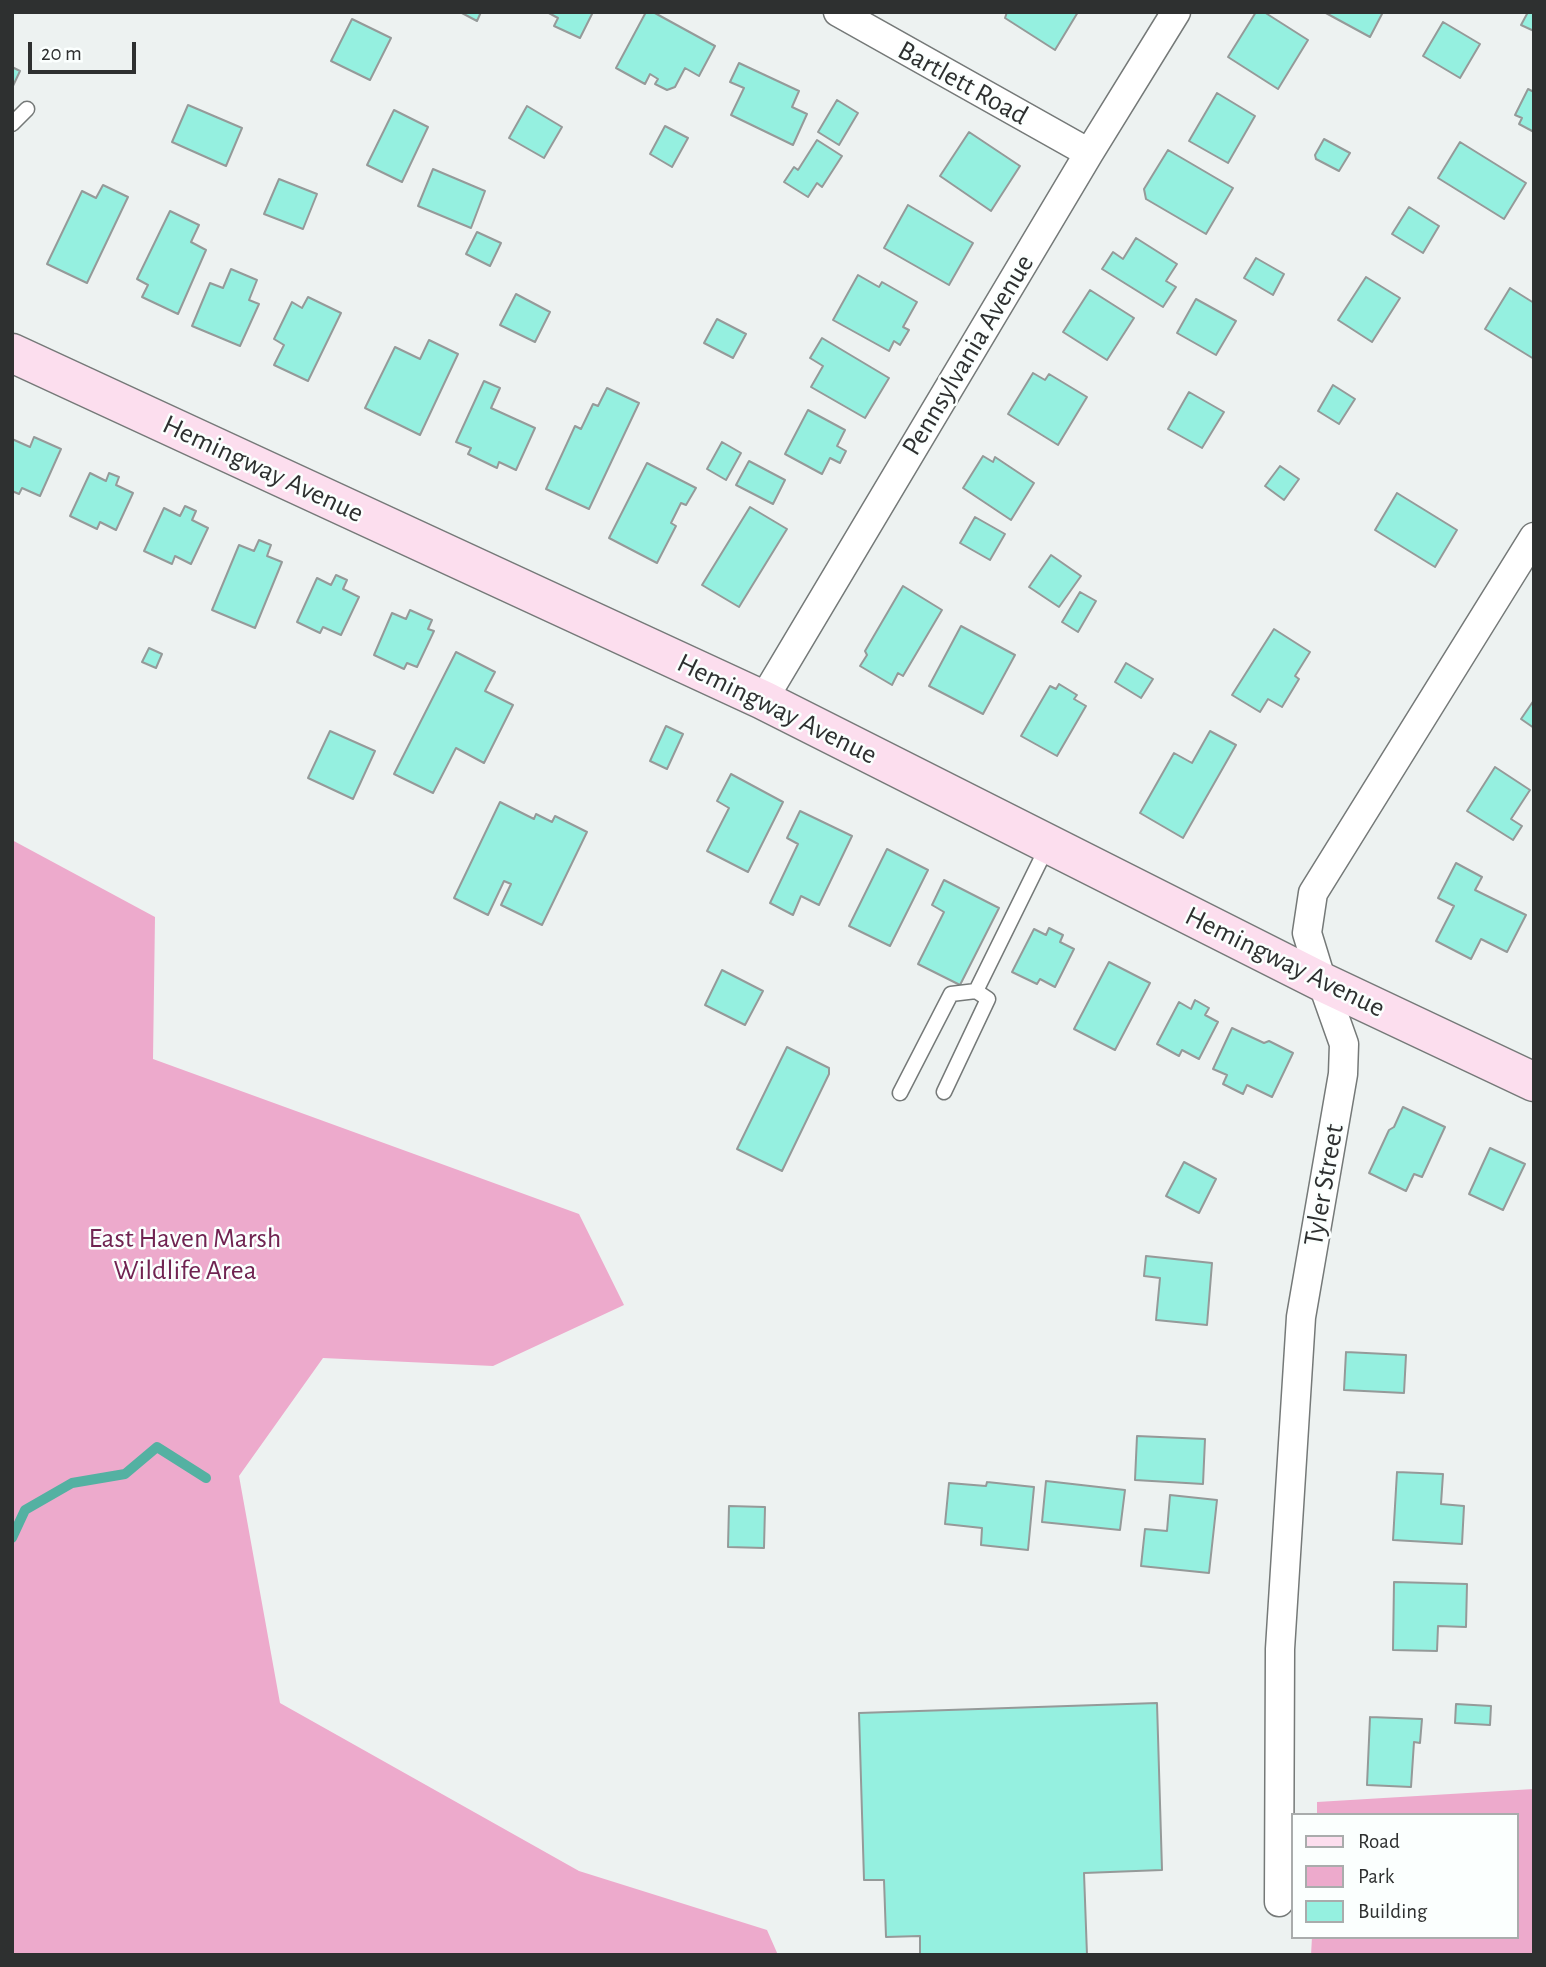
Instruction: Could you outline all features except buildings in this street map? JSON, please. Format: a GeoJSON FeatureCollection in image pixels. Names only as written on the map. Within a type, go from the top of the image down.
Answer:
{"type":"FeatureCollection","features":[{"type":"Feature","properties":{"kind":"main road","name":"Hemingway Avenue"},"geometry":{"type":"LineString","coordinates":[[12,353],[763,700],[1322,982],[1534,1082]]}},
{"type":"Feature","properties":{"kind":"street","name":"Bartlett Road"},"geometry":{"type":"LineString","coordinates":[[838,12],[1089,153]]}},
{"type":"Feature","properties":{"kind":"street","name":"Pennsylvania Avenue"},"geometry":{"type":"LineString","coordinates":[[763,700],[1176,12]]}},
{"type":"Feature","properties":{"kind":"street","name":"Tyler Street"},"geometry":{"type":"LineString","coordinates":[[1279,1902],[1280,1649],[1301,1317],[1343,1074],[1344,1044],[1307,933],[1313,893],[1534,537]]}},
{"type":"Feature","properties":{"kind":"lane"},"geometry":{"type":"LineString","coordinates":[[12,124],[27,109]]}},
{"type":"Feature","properties":{"kind":"lane"},"geometry":{"type":"LineString","coordinates":[[976,991],[1048,844]]}},
{"type":"Feature","properties":{"kind":"lane"},"geometry":{"type":"LineString","coordinates":[[900,1093],[951,994],[976,991],[988,999],[944,1092]]}},
{"type":"Feature","properties":{"kind":"green space","name":"East Haven Marsh Wildlife Area"},"geometry":{"type":"Polygon","coordinates":[[[12,840],[155,917],[153,1059],[579,1214],[624,1305],[493,1366],[323,1358],[239,1476],[280,1703],[579,1871],[767,1930],[778,1955],[12,1955],[12,840]]]}},
{"type":"Feature","properties":{"kind":"green space"},"geometry":{"type":"Polygon","coordinates":[[[1534,1789],[1534,1955],[1311,1955],[1312,1939],[1518,1939],[1518,1813],[1317,1813],[1317,1802],[1534,1789]]]}},
{"type":"Feature","properties":{"kind":"waterway"},"geometry":{"type":"LineString","coordinates":[[12,1538],[25,1510],[72,1483],[125,1474],[157,1447],[206,1478]]}}]}
